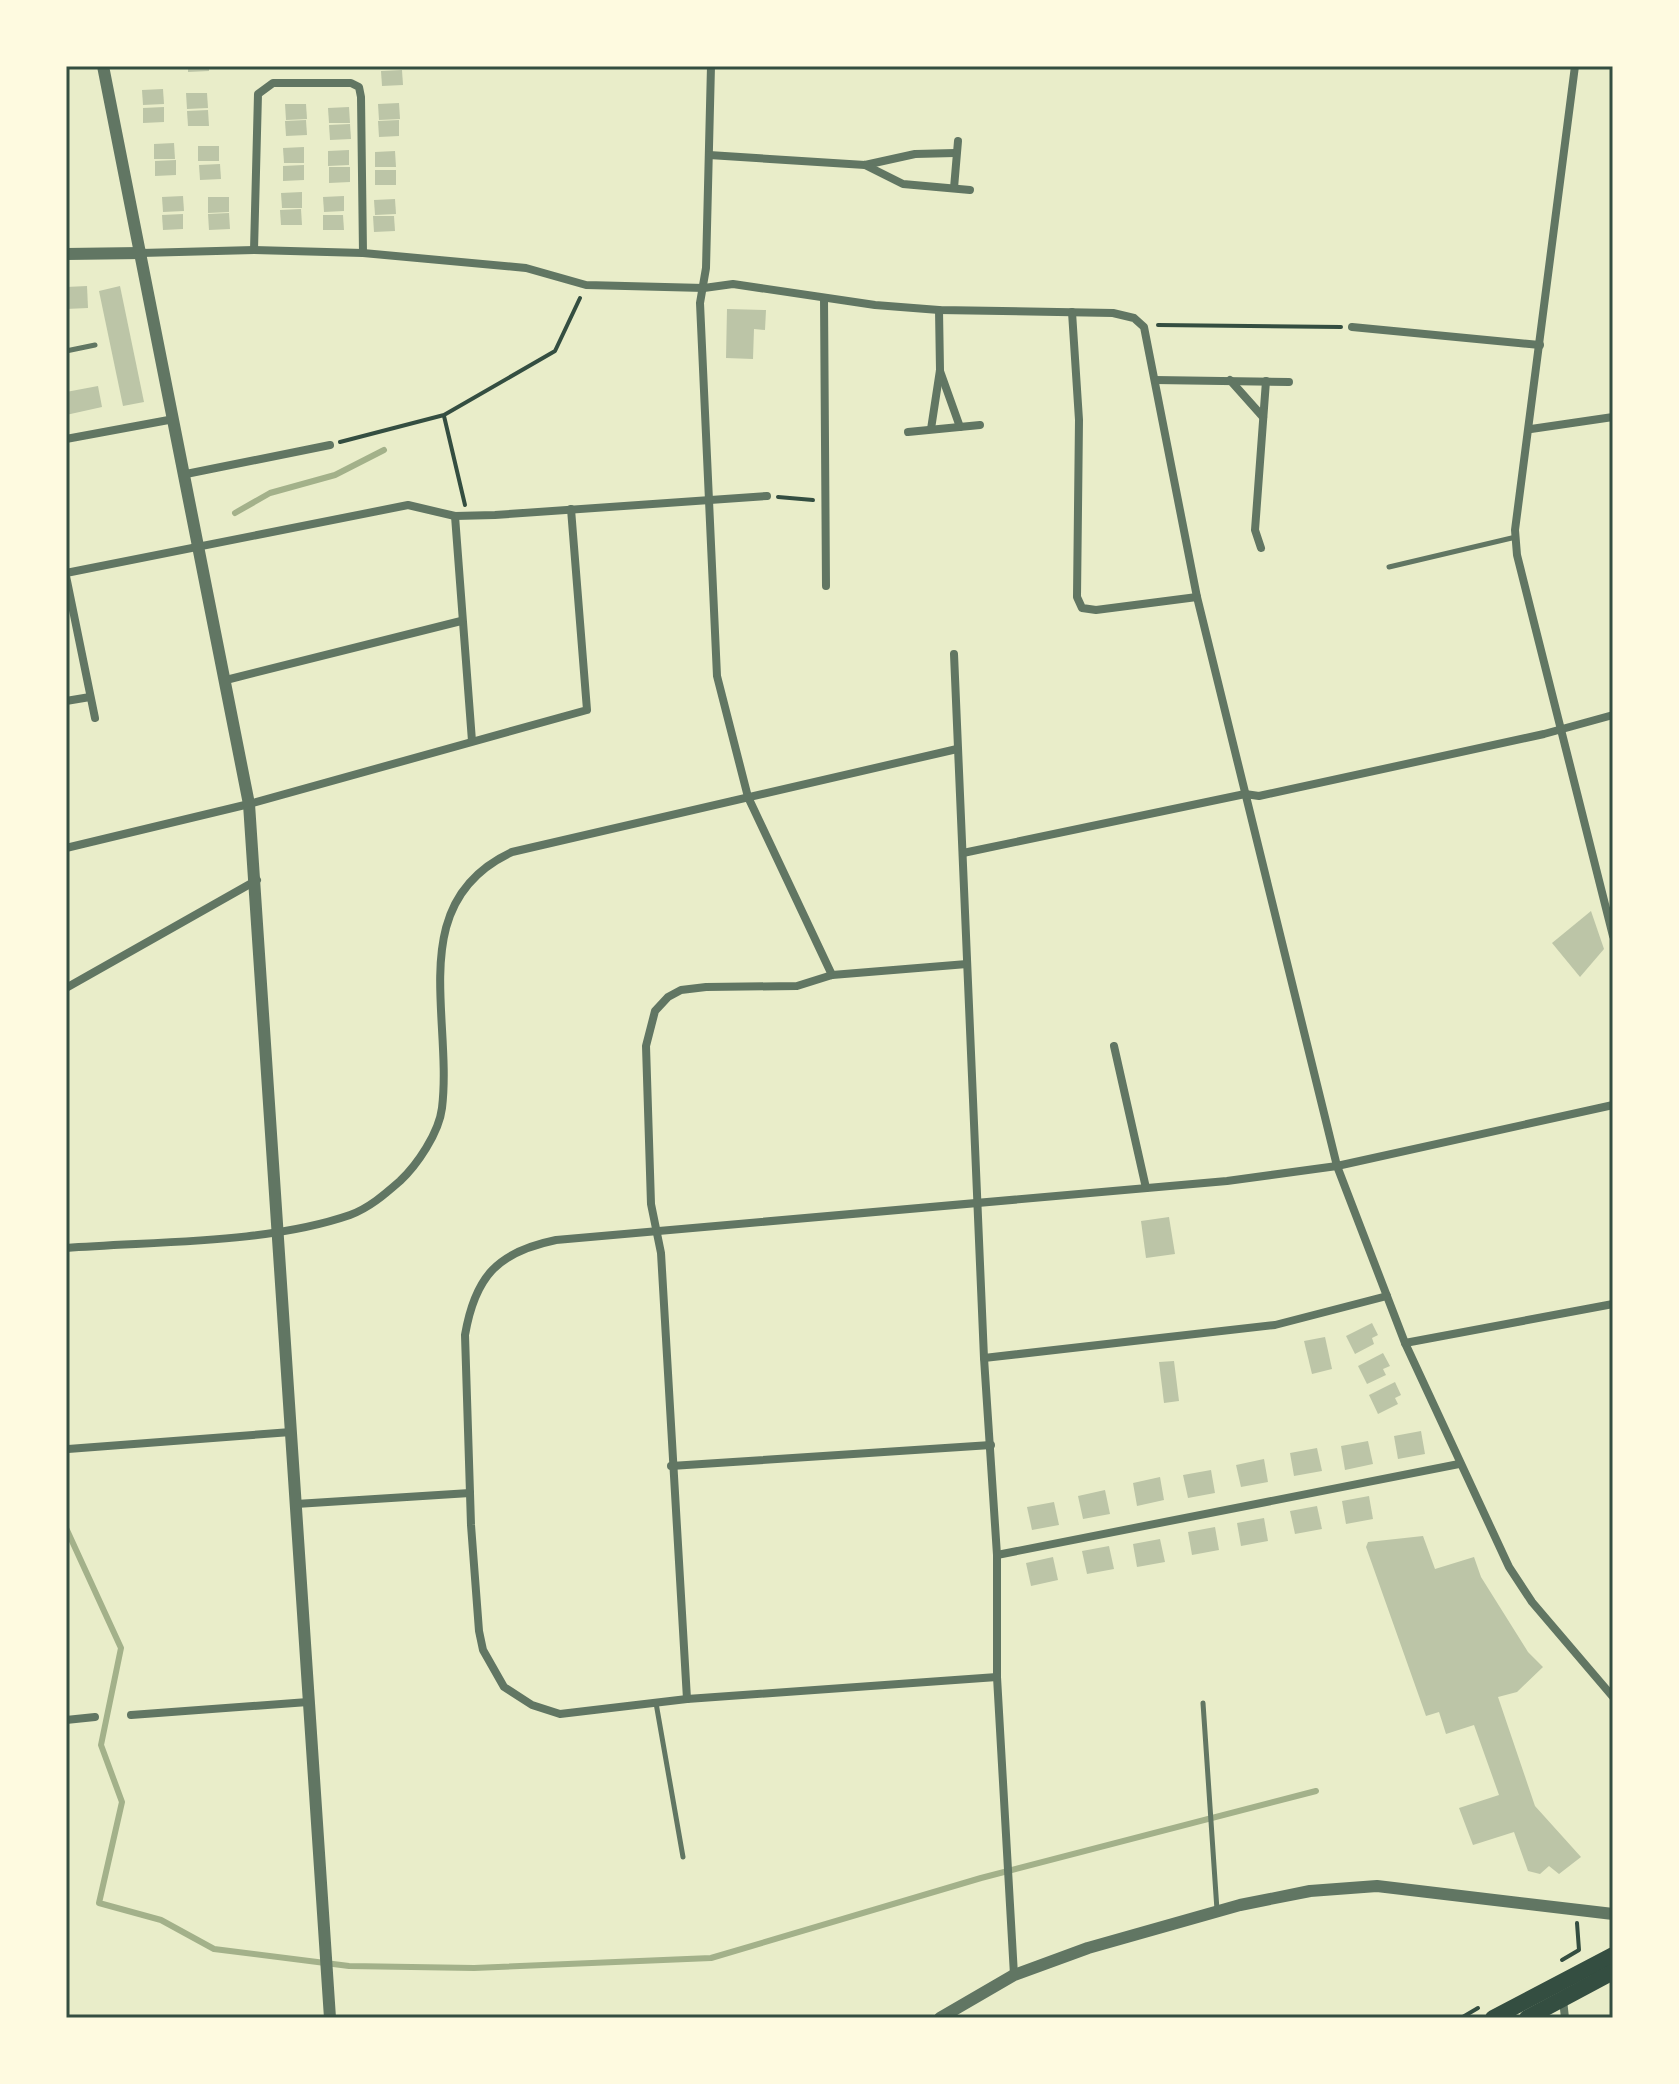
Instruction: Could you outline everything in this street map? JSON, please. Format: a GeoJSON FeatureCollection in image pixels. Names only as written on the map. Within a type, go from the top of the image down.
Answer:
{"type":"FeatureCollection","features":[{"type":"Feature","properties":{"kind":"main road"},"geometry":{"type":"LineString","coordinates":[[1490,2010],[1613,1955]]}},
{"type":"Feature","properties":{"kind":"main road"},"geometry":{"type":"LineString","coordinates":[[1527,2018],[1613,1972]]}},
{"type":"Feature","properties":{"kind":"street"},"geometry":{"type":"LineString","coordinates":[[103,66],[249,804],[257,880],[325,1983],[330,2018]]}},
{"type":"Feature","properties":{"kind":"street"},"geometry":{"type":"LineString","coordinates":[[711,66],[704,288],[700,303],[717,676],[748,797],[832,975]]}},
{"type":"Feature","properties":{"kind":"street"},"geometry":{"type":"LineString","coordinates":[[1575,66],[1516,537],[1559,727],[1613,936]]}},
{"type":"Feature","properties":{"kind":"street"},"geometry":{"type":"LineString","coordinates":[[254,250],[258,94],[264,86],[273,83],[351,83],[359,87],[361,97],[363,253]]}},
{"type":"Feature","properties":{"kind":"street"},"geometry":{"type":"LineString","coordinates":[[954,188],[958,141]]}},
{"type":"Feature","properties":{"kind":"street"},"geometry":{"type":"LineString","coordinates":[[709,155],[865,165],[915,154],[955,153]]}},
{"type":"Feature","properties":{"kind":"street"},"geometry":{"type":"LineString","coordinates":[[865,165],[903,184],[970,190]]}},
{"type":"Feature","properties":{"kind":"street"},"geometry":{"type":"LineString","coordinates":[[66,254],[254,250],[363,253],[526,268],[586,285],[704,288],[733,284],[763,286],[824,298],[939,310],[1113,313],[1134,318],[1144,327],[1197,597],[1337,1166],[1405,1343],[1509,1567],[1532,1602],[1613,1697]]}},
{"type":"Feature","properties":{"kind":"street"},"geometry":{"type":"LineString","coordinates":[[824,298],[823,500],[826,586]]}},
{"type":"Feature","properties":{"kind":"street"},"geometry":{"type":"LineString","coordinates":[[931,429],[940,370],[939,310]]}},
{"type":"Feature","properties":{"kind":"street"},"geometry":{"type":"LineString","coordinates":[[1072,312],[1079,420],[1077,597],[1082,608],[1096,610],[1197,597]]}},
{"type":"Feature","properties":{"kind":"street"},"geometry":{"type":"LineString","coordinates":[[1352,327],[1540,345]]}},
{"type":"Feature","properties":{"kind":"street"},"geometry":{"type":"LineString","coordinates":[[940,370],[960,427]]}},
{"type":"Feature","properties":{"kind":"street"},"geometry":{"type":"LineString","coordinates":[[1155,380],[1289,382]]}},
{"type":"Feature","properties":{"kind":"street"},"geometry":{"type":"LineString","coordinates":[[1230,380],[1263,417]]}},
{"type":"Feature","properties":{"kind":"street"},"geometry":{"type":"LineString","coordinates":[[1261,548],[1255,530],[1266,381]]}},
{"type":"Feature","properties":{"kind":"street"},"geometry":{"type":"LineString","coordinates":[[1531,429],[1613,417]]}},
{"type":"Feature","properties":{"kind":"street"},"geometry":{"type":"LineString","coordinates":[[66,439],[174,419]]}},
{"type":"Feature","properties":{"kind":"street"},"geometry":{"type":"LineString","coordinates":[[908,432],[980,425]]}},
{"type":"Feature","properties":{"kind":"street"},"geometry":{"type":"LineString","coordinates":[[186,474],[330,445]]}},
{"type":"Feature","properties":{"kind":"street"},"geometry":{"type":"LineString","coordinates":[[95,718],[66,575],[408,505],[455,516],[767,496]]}},
{"type":"Feature","properties":{"kind":"street"},"geometry":{"type":"LineString","coordinates":[[66,848],[249,804],[587,710],[571,509]]}},
{"type":"Feature","properties":{"kind":"street"},"geometry":{"type":"LineString","coordinates":[[455,516],[472,741]]}},
{"type":"Feature","properties":{"kind":"street"},"geometry":{"type":"LineString","coordinates":[[226,680],[461,621]]}},
{"type":"Feature","properties":{"kind":"street"},"geometry":{"type":"LineString","coordinates":[[954,654],[984,1358],[997,1555],[997,1677],[1014,1975]]}},
{"type":"Feature","properties":{"kind":"street"},"geometry":{"type":"LineString","coordinates":[[66,701],[90,697]]}},
{"type":"Feature","properties":{"kind":"street"},"geometry":{"type":"LineString","coordinates":[[963,853],[1245,794],[1259,796],[1544,734],[1559,727],[1613,715]]}},
{"type":"Feature","properties":{"kind":"street"},"geometry":{"type":"LineString","coordinates":[[66,1248],[280,1232],[351,1214],[379,1199],[408,1173],[429,1140],[442,1111],[439,968],[443,936],[453,906],[473,878],[491,862],[512,852],[957,749]]}},
{"type":"Feature","properties":{"kind":"street"},"geometry":{"type":"LineString","coordinates":[[66,988],[257,880]]}},
{"type":"Feature","properties":{"kind":"street"},"geometry":{"type":"LineString","coordinates":[[687,1699],[671,1466],[661,1253],[651,1204],[646,1046],[655,1011],[681,990],[797,986],[832,975],[967,964]]}},
{"type":"Feature","properties":{"kind":"street"},"geometry":{"type":"LineString","coordinates":[[1114,1046],[1146,1188]]}},
{"type":"Feature","properties":{"kind":"street"},"geometry":{"type":"LineString","coordinates":[[997,1677],[687,1699],[560,1714],[532,1705],[504,1687],[483,1650],[479,1631],[470,1493],[465,1335],[469,1312],[485,1277],[499,1262],[536,1244],[656,1230],[1146,1188],[1337,1166],[1613,1105]]}},
{"type":"Feature","properties":{"kind":"street"},"geometry":{"type":"LineString","coordinates":[[984,1358],[1275,1325],[1387,1296]]}},
{"type":"Feature","properties":{"kind":"street"},"geometry":{"type":"LineString","coordinates":[[1405,1343],[1613,1304]]}},
{"type":"Feature","properties":{"kind":"street"},"geometry":{"type":"LineString","coordinates":[[68,1449],[291,1432]]}},
{"type":"Feature","properties":{"kind":"street"},"geometry":{"type":"LineString","coordinates":[[671,1466],[991,1445]]}},
{"type":"Feature","properties":{"kind":"street"},"geometry":{"type":"LineString","coordinates":[[997,1555],[1459,1464]]}},
{"type":"Feature","properties":{"kind":"street"},"geometry":{"type":"LineString","coordinates":[[296,1504],[470,1493]]}},
{"type":"Feature","properties":{"kind":"street"},"geometry":{"type":"LineString","coordinates":[[131,1715],[308,1702]]}},
{"type":"Feature","properties":{"kind":"street"},"geometry":{"type":"LineString","coordinates":[[66,1720],[95,1717]]}},
{"type":"Feature","properties":{"kind":"street"},"geometry":{"type":"LineString","coordinates":[[940,2018],[1014,1975],[1088,1948],[1218,1911],[1310,1891],[1377,1886],[1613,1914]]}},
{"type":"Feature","properties":{"kind":"street"},"geometry":{"type":"LineString","coordinates":[[1563,1999],[1565,2018]]}},
{"type":"Feature","properties":{"kind":"lane"},"geometry":{"type":"LineString","coordinates":[[66,351],[95,345]]}},
{"type":"Feature","properties":{"kind":"lane"},"geometry":{"type":"LineString","coordinates":[[1389,567],[1516,537]]}},
{"type":"Feature","properties":{"kind":"lane"},"geometry":{"type":"LineString","coordinates":[[656,1703],[683,1857]]}},
{"type":"Feature","properties":{"kind":"lane"},"geometry":{"type":"LineString","coordinates":[[1203,1703],[1218,1911]]}},
{"type":"Feature","properties":{"kind":"path"},"geometry":{"type":"LineString","coordinates":[[330,445],[444,415],[555,351],[586,285]]}},
{"type":"Feature","properties":{"kind":"path"},"geometry":{"type":"LineString","coordinates":[[1169,324],[1352,327]]}},
{"type":"Feature","properties":{"kind":"path"},"geometry":{"type":"LineString","coordinates":[[444,415],[467,515]]}},
{"type":"Feature","properties":{"kind":"path"},"geometry":{"type":"LineString","coordinates":[[767,496],[823,500]]}},
{"type":"Feature","properties":{"kind":"path"},"geometry":{"type":"LineString","coordinates":[[1553,1965],[1579,1950],[1577,1912]]}},
{"type":"Feature","properties":{"kind":"path"},"geometry":{"type":"LineString","coordinates":[[1461,2018],[1490,2010]]}},
{"type":"Feature","properties":{"kind":"building"},"geometry":{"type":"Polygon","coordinates":[[[188,66],[209,66],[209,71],[188,72],[188,66]]]}},
{"type":"Feature","properties":{"kind":"building"},"geometry":{"type":"Polygon","coordinates":[[[402,70],[403,85],[382,86],[381,71],[402,70]]]}},
{"type":"Feature","properties":{"kind":"building"},"geometry":{"type":"Polygon","coordinates":[[[163,89],[164,104],[143,105],[142,90],[163,89]]]}},
{"type":"Feature","properties":{"kind":"building"},"geometry":{"type":"Polygon","coordinates":[[[186,93],[207,93],[208,108],[187,109],[186,93]]]}},
{"type":"Feature","properties":{"kind":"building"},"geometry":{"type":"Polygon","coordinates":[[[399,103],[400,119],[379,120],[378,104],[399,103]]]}},
{"type":"Feature","properties":{"kind":"building"},"geometry":{"type":"Polygon","coordinates":[[[285,104],[306,104],[307,119],[286,120],[285,104]]]}},
{"type":"Feature","properties":{"kind":"building"},"geometry":{"type":"Polygon","coordinates":[[[164,107],[164,122],[143,123],[143,108],[164,107]]]}},
{"type":"Feature","properties":{"kind":"building"},"geometry":{"type":"Polygon","coordinates":[[[349,107],[350,123],[329,123],[328,108],[349,107]]]}},
{"type":"Feature","properties":{"kind":"building"},"geometry":{"type":"Polygon","coordinates":[[[208,110],[209,126],[188,126],[187,111],[208,110]]]}},
{"type":"Feature","properties":{"kind":"building"},"geometry":{"type":"Polygon","coordinates":[[[306,120],[307,135],[286,136],[285,121],[306,120]]]}},
{"type":"Feature","properties":{"kind":"building"},"geometry":{"type":"Polygon","coordinates":[[[399,120],[399,136],[379,137],[378,121],[399,120]]]}},
{"type":"Feature","properties":{"kind":"building"},"geometry":{"type":"Polygon","coordinates":[[[350,124],[351,139],[330,140],[329,125],[350,124]]]}},
{"type":"Feature","properties":{"kind":"building"},"geometry":{"type":"Polygon","coordinates":[[[174,143],[175,159],[154,159],[154,144],[174,143]]]}},
{"type":"Feature","properties":{"kind":"building"},"geometry":{"type":"Polygon","coordinates":[[[198,146],[219,146],[219,161],[198,161],[198,146]]]}},
{"type":"Feature","properties":{"kind":"building"},"geometry":{"type":"Polygon","coordinates":[[[304,147],[304,163],[284,163],[283,148],[304,147]]]}},
{"type":"Feature","properties":{"kind":"building"},"geometry":{"type":"Polygon","coordinates":[[[349,150],[349,165],[328,166],[328,151],[349,150]]]}},
{"type":"Feature","properties":{"kind":"building"},"geometry":{"type":"Polygon","coordinates":[[[395,151],[396,167],[375,167],[375,152],[395,151]]]}},
{"type":"Feature","properties":{"kind":"building"},"geometry":{"type":"Polygon","coordinates":[[[176,160],[176,175],[155,176],[155,161],[176,160]]]}},
{"type":"Feature","properties":{"kind":"building"},"geometry":{"type":"Polygon","coordinates":[[[220,164],[221,179],[200,180],[199,165],[220,164]]]}},
{"type":"Feature","properties":{"kind":"building"},"geometry":{"type":"Polygon","coordinates":[[[304,165],[304,180],[283,181],[283,166],[304,165]]]}},
{"type":"Feature","properties":{"kind":"building"},"geometry":{"type":"Polygon","coordinates":[[[329,167],[350,167],[350,182],[329,183],[329,167]]]}},
{"type":"Feature","properties":{"kind":"building"},"geometry":{"type":"Polygon","coordinates":[[[375,170],[396,170],[396,185],[375,185],[375,170]]]}},
{"type":"Feature","properties":{"kind":"building"},"geometry":{"type":"Polygon","coordinates":[[[302,192],[302,208],[282,208],[281,193],[302,192]]]}},
{"type":"Feature","properties":{"kind":"building"},"geometry":{"type":"Polygon","coordinates":[[[183,196],[184,211],[163,212],[162,197],[183,196]]]}},
{"type":"Feature","properties":{"kind":"building"},"geometry":{"type":"Polygon","coordinates":[[[344,196],[344,211],[324,212],[323,197],[344,196]]]}},
{"type":"Feature","properties":{"kind":"building"},"geometry":{"type":"Polygon","coordinates":[[[208,197],[229,197],[229,212],[208,213],[208,197]]]}},
{"type":"Feature","properties":{"kind":"building"},"geometry":{"type":"Polygon","coordinates":[[[395,199],[396,214],[375,215],[374,200],[395,199]]]}},
{"type":"Feature","properties":{"kind":"building"},"geometry":{"type":"Polygon","coordinates":[[[301,209],[302,225],[281,225],[280,210],[301,209]]]}},
{"type":"Feature","properties":{"kind":"building"},"geometry":{"type":"Polygon","coordinates":[[[229,213],[230,229],[209,230],[208,214],[229,213]]]}},
{"type":"Feature","properties":{"kind":"building"},"geometry":{"type":"Polygon","coordinates":[[[183,214],[183,229],[163,230],[162,215],[183,214]]]}},
{"type":"Feature","properties":{"kind":"building"},"geometry":{"type":"Polygon","coordinates":[[[323,215],[343,215],[344,230],[323,230],[323,215]]]}},
{"type":"Feature","properties":{"kind":"building"},"geometry":{"type":"Polygon","coordinates":[[[373,216],[394,216],[395,231],[374,232],[373,216]]]}},
{"type":"Feature","properties":{"kind":"building"},"geometry":{"type":"Polygon","coordinates":[[[87,286],[88,308],[66,309],[66,287],[87,286]]]}},
{"type":"Feature","properties":{"kind":"building"},"geometry":{"type":"Polygon","coordinates":[[[120,286],[144,402],[123,406],[99,291],[120,286]]]}},
{"type":"Feature","properties":{"kind":"building"},"geometry":{"type":"Polygon","coordinates":[[[727,309],[766,310],[765,330],[754,329],[753,359],[726,358],[727,309]]]}},
{"type":"Feature","properties":{"kind":"building"},"geometry":{"type":"Polygon","coordinates":[[[98,386],[102,407],[66,415],[66,392],[98,386]]]}},
{"type":"Feature","properties":{"kind":"building"},"geometry":{"type":"Polygon","coordinates":[[[1591,911],[1604,949],[1580,977],[1552,943],[1591,911]]]}},
{"type":"Feature","properties":{"kind":"building"},"geometry":{"type":"Polygon","coordinates":[[[1169,1217],[1175,1254],[1146,1258],[1141,1221],[1169,1217]]]}},
{"type":"Feature","properties":{"kind":"building"},"geometry":{"type":"Polygon","coordinates":[[[1372,1323],[1378,1335],[1372,1338],[1374,1344],[1355,1354],[1346,1336],[1372,1323]]]}},
{"type":"Feature","properties":{"kind":"building"},"geometry":{"type":"Polygon","coordinates":[[[1325,1337],[1332,1369],[1312,1374],[1304,1341],[1325,1337]]]}},
{"type":"Feature","properties":{"kind":"building"},"geometry":{"type":"Polygon","coordinates":[[[1383,1353],[1390,1366],[1383,1369],[1386,1375],[1367,1384],[1358,1366],[1383,1353]]]}},
{"type":"Feature","properties":{"kind":"building"},"geometry":{"type":"Polygon","coordinates":[[[1174,1361],[1179,1401],[1164,1403],[1159,1362],[1174,1361]]]}},
{"type":"Feature","properties":{"kind":"building"},"geometry":{"type":"Polygon","coordinates":[[[1395,1382],[1401,1395],[1395,1398],[1398,1404],[1378,1414],[1369,1395],[1395,1382]]]}},
{"type":"Feature","properties":{"kind":"building"},"geometry":{"type":"Polygon","coordinates":[[[1421,1431],[1425,1454],[1398,1459],[1394,1436],[1421,1431]]]}},
{"type":"Feature","properties":{"kind":"building"},"geometry":{"type":"Polygon","coordinates":[[[1368,1441],[1373,1464],[1345,1470],[1341,1446],[1368,1441]]]}},
{"type":"Feature","properties":{"kind":"building"},"geometry":{"type":"Polygon","coordinates":[[[1317,1448],[1322,1471],[1294,1476],[1290,1453],[1317,1448]]]}},
{"type":"Feature","properties":{"kind":"building"},"geometry":{"type":"Polygon","coordinates":[[[1264,1459],[1268,1482],[1241,1487],[1236,1465],[1264,1459]]]}},
{"type":"Feature","properties":{"kind":"building"},"geometry":{"type":"Polygon","coordinates":[[[1211,1470],[1215,1493],[1188,1498],[1183,1475],[1211,1470]]]}},
{"type":"Feature","properties":{"kind":"building"},"geometry":{"type":"Polygon","coordinates":[[[1160,1477],[1164,1500],[1137,1506],[1133,1483],[1160,1477]]]}},
{"type":"Feature","properties":{"kind":"building"},"geometry":{"type":"Polygon","coordinates":[[[1105,1490],[1110,1514],[1083,1519],[1078,1496],[1105,1490]]]}},
{"type":"Feature","properties":{"kind":"building"},"geometry":{"type":"Polygon","coordinates":[[[1369,1496],[1373,1519],[1346,1524],[1342,1501],[1369,1496]]]}},
{"type":"Feature","properties":{"kind":"building"},"geometry":{"type":"Polygon","coordinates":[[[1054,1502],[1059,1525],[1032,1530],[1027,1507],[1054,1502]]]}},
{"type":"Feature","properties":{"kind":"building"},"geometry":{"type":"Polygon","coordinates":[[[1317,1506],[1322,1529],[1295,1534],[1290,1511],[1317,1506]]]}},
{"type":"Feature","properties":{"kind":"building"},"geometry":{"type":"Polygon","coordinates":[[[1264,1518],[1268,1541],[1241,1546],[1237,1523],[1264,1518]]]}},
{"type":"Feature","properties":{"kind":"building"},"geometry":{"type":"Polygon","coordinates":[[[1215,1527],[1219,1550],[1192,1555],[1188,1532],[1215,1527]]]}},
{"type":"Feature","properties":{"kind":"building"},"geometry":{"type":"Polygon","coordinates":[[[1423,1536],[1435,1569],[1474,1557],[1481,1577],[1528,1652],[1543,1667],[1517,1692],[1498,1697],[1535,1806],[1581,1857],[1559,1874],[1549,1866],[1540,1874],[1528,1871],[1514,1832],[1473,1845],[1459,1808],[1499,1795],[1474,1725],[1446,1734],[1439,1712],[1426,1716],[1366,1547],[1368,1542],[1423,1536]]]}},
{"type":"Feature","properties":{"kind":"building"},"geometry":{"type":"Polygon","coordinates":[[[1160,1539],[1165,1562],[1137,1567],[1133,1544],[1160,1539]]]}},
{"type":"Feature","properties":{"kind":"building"},"geometry":{"type":"Polygon","coordinates":[[[1109,1546],[1114,1569],[1087,1574],[1082,1551],[1109,1546]]]}},
{"type":"Feature","properties":{"kind":"building"},"geometry":{"type":"Polygon","coordinates":[[[1053,1557],[1058,1580],[1031,1586],[1026,1563],[1053,1557]]]}},
{"type":"Feature","properties":{"kind":"waterway"},"geometry":{"type":"LineString","coordinates":[[235,513],[270,493],[335,475],[384,450]]}},
{"type":"Feature","properties":{"kind":"waterway"},"geometry":{"type":"LineString","coordinates":[[66,1528],[121,1648],[101,1745],[122,1802],[99,1903],[161,1920],[214,1949],[349,1966],[474,1968],[711,1958],[981,1878],[1316,1791]]}}]}
